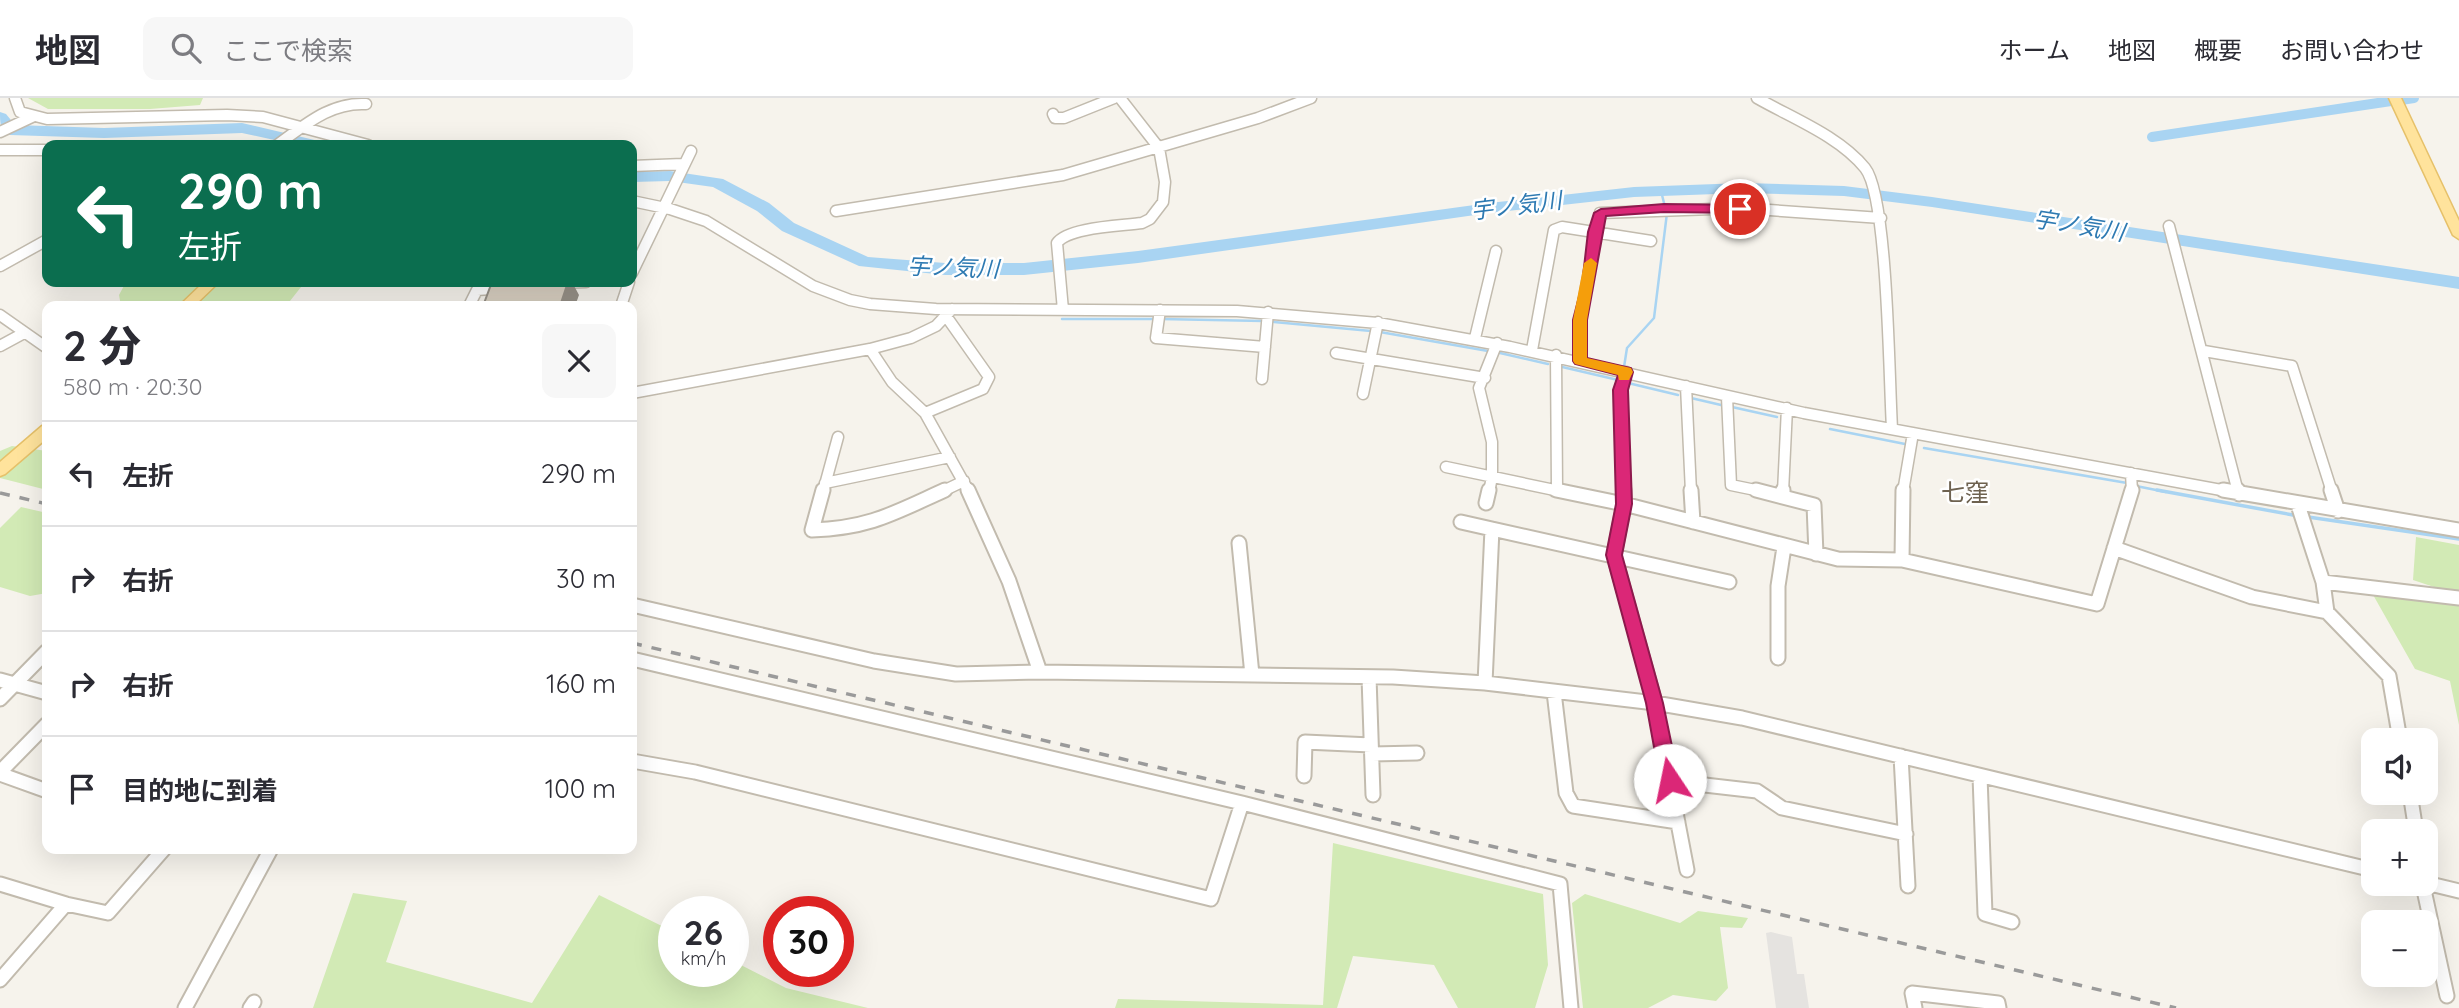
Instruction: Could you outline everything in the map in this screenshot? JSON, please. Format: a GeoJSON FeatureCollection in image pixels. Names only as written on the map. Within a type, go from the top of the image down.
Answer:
{"type":"FeatureCollection","features":[{"type":"Feature","properties":{"kind":"main road"},"geometry":{"type":"LineString","coordinates":[[2395,98],[2459,235]]}},
{"type":"Feature","properties":{"kind":"main road"},"geometry":{"type":"LineString","coordinates":[[191,301],[207,287]]}},
{"type":"Feature","properties":{"kind":"main road"},"geometry":{"type":"LineString","coordinates":[[0,470],[42,433]]}},
{"type":"Feature","properties":{"kind":"street"},"geometry":{"type":"LineString","coordinates":[[15,98],[20,112],[47,119],[228,115],[263,117],[350,140]]}},
{"type":"Feature","properties":{"kind":"street"},"geometry":{"type":"LineString","coordinates":[[1053,114],[1055,118],[1064,118],[1114,98]]}},
{"type":"Feature","properties":{"kind":"street"},"geometry":{"type":"LineString","coordinates":[[1063,310],[1059,239],[1069,233],[1132,226],[1150,219],[1163,202],[1166,192],[1159,148],[1120,98]]}},
{"type":"Feature","properties":{"kind":"street"},"geometry":{"type":"LineString","coordinates":[[835,211],[1063,176],[1258,118],[1311,98]]}},
{"type":"Feature","properties":{"kind":"street"},"geometry":{"type":"LineString","coordinates":[[1757,98],[1846,152],[1865,167],[1874,183],[1881,217],[1892,428]]}},
{"type":"Feature","properties":{"kind":"street"},"geometry":{"type":"LineString","coordinates":[[284,140],[334,105],[355,101],[366,104]]}},
{"type":"Feature","properties":{"kind":"street"},"geometry":{"type":"LineString","coordinates":[[0,132],[34,116]]}},
{"type":"Feature","properties":{"kind":"street"},"geometry":{"type":"LineString","coordinates":[[0,150],[42,149]]}},
{"type":"Feature","properties":{"kind":"street"},"geometry":{"type":"LineString","coordinates":[[637,262],[691,151]]}},
{"type":"Feature","properties":{"kind":"street"},"geometry":{"type":"LineString","coordinates":[[637,166],[682,165]]}},
{"type":"Feature","properties":{"kind":"street"},"geometry":{"type":"LineString","coordinates":[[637,202],[663,205],[719,228],[784,272],[841,299],[949,312],[1268,312],[1378,323],[1475,338],[1727,397],[1913,433],[2298,505],[2459,530]]}},
{"type":"Feature","properties":{"kind":"street"},"geometry":{"type":"LineString","coordinates":[[1580,361],[1580,320],[1595,232],[1601,213],[1664,208],[1796,210],[1881,217]]}},
{"type":"Feature","properties":{"kind":"street"},"geometry":{"type":"LineString","coordinates":[[2169,226],[2204,351],[2239,494]]}},
{"type":"Feature","properties":{"kind":"street"},"geometry":{"type":"LineString","coordinates":[[1532,350],[1555,230],[1562,227],[1651,241]]}},
{"type":"Feature","properties":{"kind":"street"},"geometry":{"type":"LineString","coordinates":[[0,266],[42,243]]}},
{"type":"Feature","properties":{"kind":"street"},"geometry":{"type":"LineString","coordinates":[[1475,338],[1496,251]]}},
{"type":"Feature","properties":{"kind":"street"},"geometry":{"type":"LineString","coordinates":[[472,301],[477,290],[510,287]]}},
{"type":"Feature","properties":{"kind":"street"},"geometry":{"type":"LineString","coordinates":[[1160,310],[1156,338],[1265,347]]}},
{"type":"Feature","properties":{"kind":"street"},"geometry":{"type":"LineString","coordinates":[[637,392],[870,349],[911,338],[936,326],[949,312]]}},
{"type":"Feature","properties":{"kind":"street"},"geometry":{"type":"LineString","coordinates":[[925,413],[983,389],[989,377],[949,312]]}},
{"type":"Feature","properties":{"kind":"street"},"geometry":{"type":"LineString","coordinates":[[1262,379],[1268,312]]}},
{"type":"Feature","properties":{"kind":"street"},"geometry":{"type":"LineString","coordinates":[[0,315],[42,345]]}},
{"type":"Feature","properties":{"kind":"street"},"geometry":{"type":"LineString","coordinates":[[1363,394],[1378,323]]}},
{"type":"Feature","properties":{"kind":"street"},"geometry":{"type":"LineString","coordinates":[[0,346],[24,333]]}},
{"type":"Feature","properties":{"kind":"street"},"geometry":{"type":"LineString","coordinates":[[1486,503],[1492,477],[1492,442],[1479,388],[1497,343]]}},
{"type":"Feature","properties":{"kind":"street"},"geometry":{"type":"LineString","coordinates":[[870,349],[892,382],[925,413],[964,481],[1009,581],[1040,672]]}},
{"type":"Feature","properties":{"kind":"street"},"geometry":{"type":"LineString","coordinates":[[2204,351],[2292,366],[2337,511]]}},
{"type":"Feature","properties":{"kind":"street"},"geometry":{"type":"LineString","coordinates":[[1336,353],[1485,378]]}},
{"type":"Feature","properties":{"kind":"street"},"geometry":{"type":"LineString","coordinates":[[1556,355],[1558,489]]}},
{"type":"Feature","properties":{"kind":"street"},"geometry":{"type":"LineString","coordinates":[[1626,372],[1620,390],[1624,504],[1614,555],[1655,703],[1687,870]]}},
{"type":"Feature","properties":{"kind":"street"},"geometry":{"type":"LineString","coordinates":[[1686,386],[1693,522]]}},
{"type":"Feature","properties":{"kind":"street"},"geometry":{"type":"LineString","coordinates":[[1727,397],[1731,485],[1783,495],[1814,505],[1816,554]]}},
{"type":"Feature","properties":{"kind":"street"},"geometry":{"type":"LineString","coordinates":[[1783,495],[1787,408]]}},
{"type":"Feature","properties":{"kind":"street"},"geometry":{"type":"LineString","coordinates":[[1902,560],[1903,492],[1913,433]]}},
{"type":"Feature","properties":{"kind":"street"},"geometry":{"type":"LineString","coordinates":[[838,437],[812,530],[846,529],[876,523],[964,481]]}},
{"type":"Feature","properties":{"kind":"street"},"geometry":{"type":"LineString","coordinates":[[825,483],[950,457]]}},
{"type":"Feature","properties":{"kind":"street"},"geometry":{"type":"LineString","coordinates":[[1446,467],[1624,504],[1838,559],[1902,560],[2097,604],[2132,491],[2131,473]]}},
{"type":"Feature","properties":{"kind":"street"},"geometry":{"type":"LineString","coordinates":[[2298,505],[2323,582],[2328,612],[2389,676],[2398,728]]}},
{"type":"Feature","properties":{"kind":"street"},"geometry":{"type":"LineString","coordinates":[[1461,523],[1729,582]]}},
{"type":"Feature","properties":{"kind":"street"},"geometry":{"type":"LineString","coordinates":[[1485,682],[1492,529]]}},
{"type":"Feature","properties":{"kind":"street"},"geometry":{"type":"LineString","coordinates":[[1239,542],[1252,675]]}},
{"type":"Feature","properties":{"kind":"street"},"geometry":{"type":"LineString","coordinates":[[1778,658],[1778,586],[1784,547]]}},
{"type":"Feature","properties":{"kind":"street"},"geometry":{"type":"LineString","coordinates":[[2114,548],[2252,597],[2328,612]]}},
{"type":"Feature","properties":{"kind":"street"},"geometry":{"type":"LineString","coordinates":[[2323,582],[2459,598]]}},
{"type":"Feature","properties":{"kind":"street"},"geometry":{"type":"LineString","coordinates":[[637,606],[874,661],[956,674],[1040,672],[1369,677],[1485,682],[1655,703],[1742,718],[2361,867]]}},
{"type":"Feature","properties":{"kind":"street"},"geometry":{"type":"LineString","coordinates":[[0,699],[42,656]]}},
{"type":"Feature","properties":{"kind":"street"},"geometry":{"type":"LineString","coordinates":[[637,660],[1242,803],[1560,884],[1571,1008]]}},
{"type":"Feature","properties":{"kind":"street"},"geometry":{"type":"LineString","coordinates":[[1369,677],[1373,795]]}},
{"type":"Feature","properties":{"kind":"street"},"geometry":{"type":"LineString","coordinates":[[0,680],[42,692]]}},
{"type":"Feature","properties":{"kind":"street"},"geometry":{"type":"LineString","coordinates":[[1554,692],[1566,793],[1573,806],[1678,822]]}},
{"type":"Feature","properties":{"kind":"street"},"geometry":{"type":"LineString","coordinates":[[42,729],[0,773],[42,789]]}},
{"type":"Feature","properties":{"kind":"street"},"geometry":{"type":"LineString","coordinates":[[1304,776],[1305,741],[1417,753]]}},
{"type":"Feature","properties":{"kind":"street"},"geometry":{"type":"LineString","coordinates":[[1901,756],[1908,886]]}},
{"type":"Feature","properties":{"kind":"street"},"geometry":{"type":"LineString","coordinates":[[637,762],[695,772],[1211,899],[1242,803]]}},
{"type":"Feature","properties":{"kind":"street"},"geometry":{"type":"LineString","coordinates":[[1980,776],[1985,914],[2012,922]]}},
{"type":"Feature","properties":{"kind":"street"},"geometry":{"type":"LineString","coordinates":[[1670,780],[1757,791],[1782,808],[1906,834]]}},
{"type":"Feature","properties":{"kind":"street"},"geometry":{"type":"LineString","coordinates":[[0,884],[66,905],[108,913],[160,854]]}},
{"type":"Feature","properties":{"kind":"street"},"geometry":{"type":"LineString","coordinates":[[185,1008],[268,854]]}},
{"type":"Feature","properties":{"kind":"street"},"geometry":{"type":"LineString","coordinates":[[2438,886],[2459,891]]}},
{"type":"Feature","properties":{"kind":"street"},"geometry":{"type":"LineString","coordinates":[[2425,896],[2447,996]]}},
{"type":"Feature","properties":{"kind":"street"},"geometry":{"type":"LineString","coordinates":[[0,980],[66,905]]}},
{"type":"Feature","properties":{"kind":"street"},"geometry":{"type":"LineString","coordinates":[[1915,1008],[1912,993],[1997,1003],[1999,1008]]}},
{"type":"Feature","properties":{"kind":"green space"},"geometry":{"type":"Polygon","coordinates":[[[28,98],[203,98],[200,105],[150,109],[48,109],[28,98]]]}},
{"type":"Feature","properties":{"kind":"green space"},"geometry":{"type":"Polygon","coordinates":[[[123,287],[301,287],[290,301],[120,301],[119,295],[123,287]]]}},
{"type":"Feature","properties":{"kind":"green space"},"geometry":{"type":"Polygon","coordinates":[[[12,446],[42,450],[42,489],[0,478],[0,451],[12,446]]]}},
{"type":"Feature","properties":{"kind":"green space"},"geometry":{"type":"Polygon","coordinates":[[[21,507],[42,512],[42,594],[30,596],[0,587],[0,528],[21,507]]]}},
{"type":"Feature","properties":{"kind":"green space"},"geometry":{"type":"Polygon","coordinates":[[[2416,537],[2459,545],[2459,725],[2450,681],[2415,669],[2372,593],[2443,598],[2440,589],[2413,580],[2416,537]]]}},
{"type":"Feature","properties":{"kind":"green space"},"geometry":{"type":"Polygon","coordinates":[[[1333,843],[1543,894],[1548,965],[1535,1008],[1458,1008],[1434,965],[1353,956],[1337,1008],[1115,1008],[1118,999],[1323,1005],[1333,843]]]}},
{"type":"Feature","properties":{"kind":"green space"},"geometry":{"type":"Polygon","coordinates":[[[353,893],[407,901],[386,962],[532,1003],[599,895],[658,924],[658,987],[749,987],[749,969],[763,976],[763,987],[784,987],[868,1008],[313,1008],[353,893]]]}},
{"type":"Feature","properties":{"kind":"green space"},"geometry":{"type":"Polygon","coordinates":[[[1585,894],[1680,923],[1698,911],[1748,918],[1742,928],[1720,927],[1728,988],[1716,1001],[1673,995],[1648,1008],[1583,1008],[1572,903],[1585,894]]]}},
{"type":"Feature","properties":{"kind":"shaded area"},"geometry":{"type":"Polygon","coordinates":[[[1766,933],[1792,937],[1797,974],[1804,974],[1809,1008],[1776,1008],[1766,933]]]}},
{"type":"Feature","properties":{"kind":"building"},"geometry":{"type":"Polygon","coordinates":[[[490,287],[566,287],[562,301],[485,301],[490,287]]]}},
{"type":"Feature","properties":{"kind":"waterway"},"geometry":{"type":"LineString","coordinates":[[2401,100],[2414,98]]}},
{"type":"Feature","properties":{"kind":"waterway"},"geometry":{"type":"LineString","coordinates":[[2152,137],[2391,101]]}},
{"type":"Feature","properties":{"kind":"waterway","name":"宇ノ気川"},"geometry":{"type":"LineString","coordinates":[[0,117],[10,130],[104,133],[242,128],[295,140]]}},
{"type":"Feature","properties":{"kind":"waterway","name":"宇ノ気川"},"geometry":{"type":"LineString","coordinates":[[637,177],[670,176],[717,183],[763,207],[788,227],[865,262],[945,269],[1024,269],[1138,257],[1489,208],[1634,192],[1744,188],[1844,191],[1932,202],[2459,283]]}},
{"type":"Feature","properties":{"kind":"waterway"},"geometry":{"type":"LineString","coordinates":[[1661,191],[1664,203]]}},
{"type":"Feature","properties":{"kind":"waterway"},"geometry":{"type":"LineString","coordinates":[[1624,367],[1627,348],[1654,318],[1667,213]]}},
{"type":"Feature","properties":{"kind":"waterway"},"geometry":{"type":"LineString","coordinates":[[1062,319],[1155,319]]}},
{"type":"Feature","properties":{"kind":"waterway"},"geometry":{"type":"LineString","coordinates":[[1161,319],[1263,321]]}},
{"type":"Feature","properties":{"kind":"waterway"},"geometry":{"type":"LineString","coordinates":[[1274,322],[1371,331]]}},
{"type":"Feature","properties":{"kind":"waterway"},"geometry":{"type":"LineString","coordinates":[[1380,332],[1488,351]]}},
{"type":"Feature","properties":{"kind":"waterway"},"geometry":{"type":"LineString","coordinates":[[1500,353],[1548,364]]}},
{"type":"Feature","properties":{"kind":"waterway"},"geometry":{"type":"LineString","coordinates":[[1558,366],[1618,380]]}},
{"type":"Feature","properties":{"kind":"waterway"},"geometry":{"type":"LineString","coordinates":[[1628,383],[1678,395]]}},
{"type":"Feature","properties":{"kind":"waterway"},"geometry":{"type":"LineString","coordinates":[[1691,398],[1721,405]]}},
{"type":"Feature","properties":{"kind":"waterway"},"geometry":{"type":"LineString","coordinates":[[1732,407],[1777,417]]}},
{"type":"Feature","properties":{"kind":"waterway"},"geometry":{"type":"LineString","coordinates":[[1830,429],[1905,444]]}},
{"type":"Feature","properties":{"kind":"waterway"},"geometry":{"type":"LineString","coordinates":[[1924,448],[2127,483]]}},
{"type":"Feature","properties":{"kind":"waterway"},"geometry":{"type":"LineString","coordinates":[[2136,486],[2166,492]]}},
{"type":"Feature","properties":{"kind":"waterway"},"geometry":{"type":"LineString","coordinates":[[2157,490],[2293,515]]}},
{"type":"Feature","properties":{"kind":"waterway"},"geometry":{"type":"LineString","coordinates":[[2308,517],[2459,539]]}},
{"type":"Feature","properties":{"kind":"railway"},"geometry":{"type":"LineString","coordinates":[[0,493],[42,503]]}},
{"type":"Feature","properties":{"kind":"railway"},"geometry":{"type":"LineString","coordinates":[[637,644],[2176,1008]]}},
{"type":"Feature","properties":{"kind":"slow traffic"},"geometry":{"type":"LineString","coordinates":[[1591,263],[1580,320],[1580,361],[1626,372],[1624,376]]}},
{"type":"Feature","properties":{"kind":"district","name":"七窪"},"geometry":{"type":"Point","coordinates":[1965,492]}},
{"type":"Feature","properties":{"kind":"route"},"geometry":{"type":"LineString","coordinates":[[1670,780],[1655,703],[1614,555],[1624,504],[1620,390],[1626,372],[1580,361],[1580,320],[1595,232],[1601,213],[1664,208],[1740,209]]}}]}
